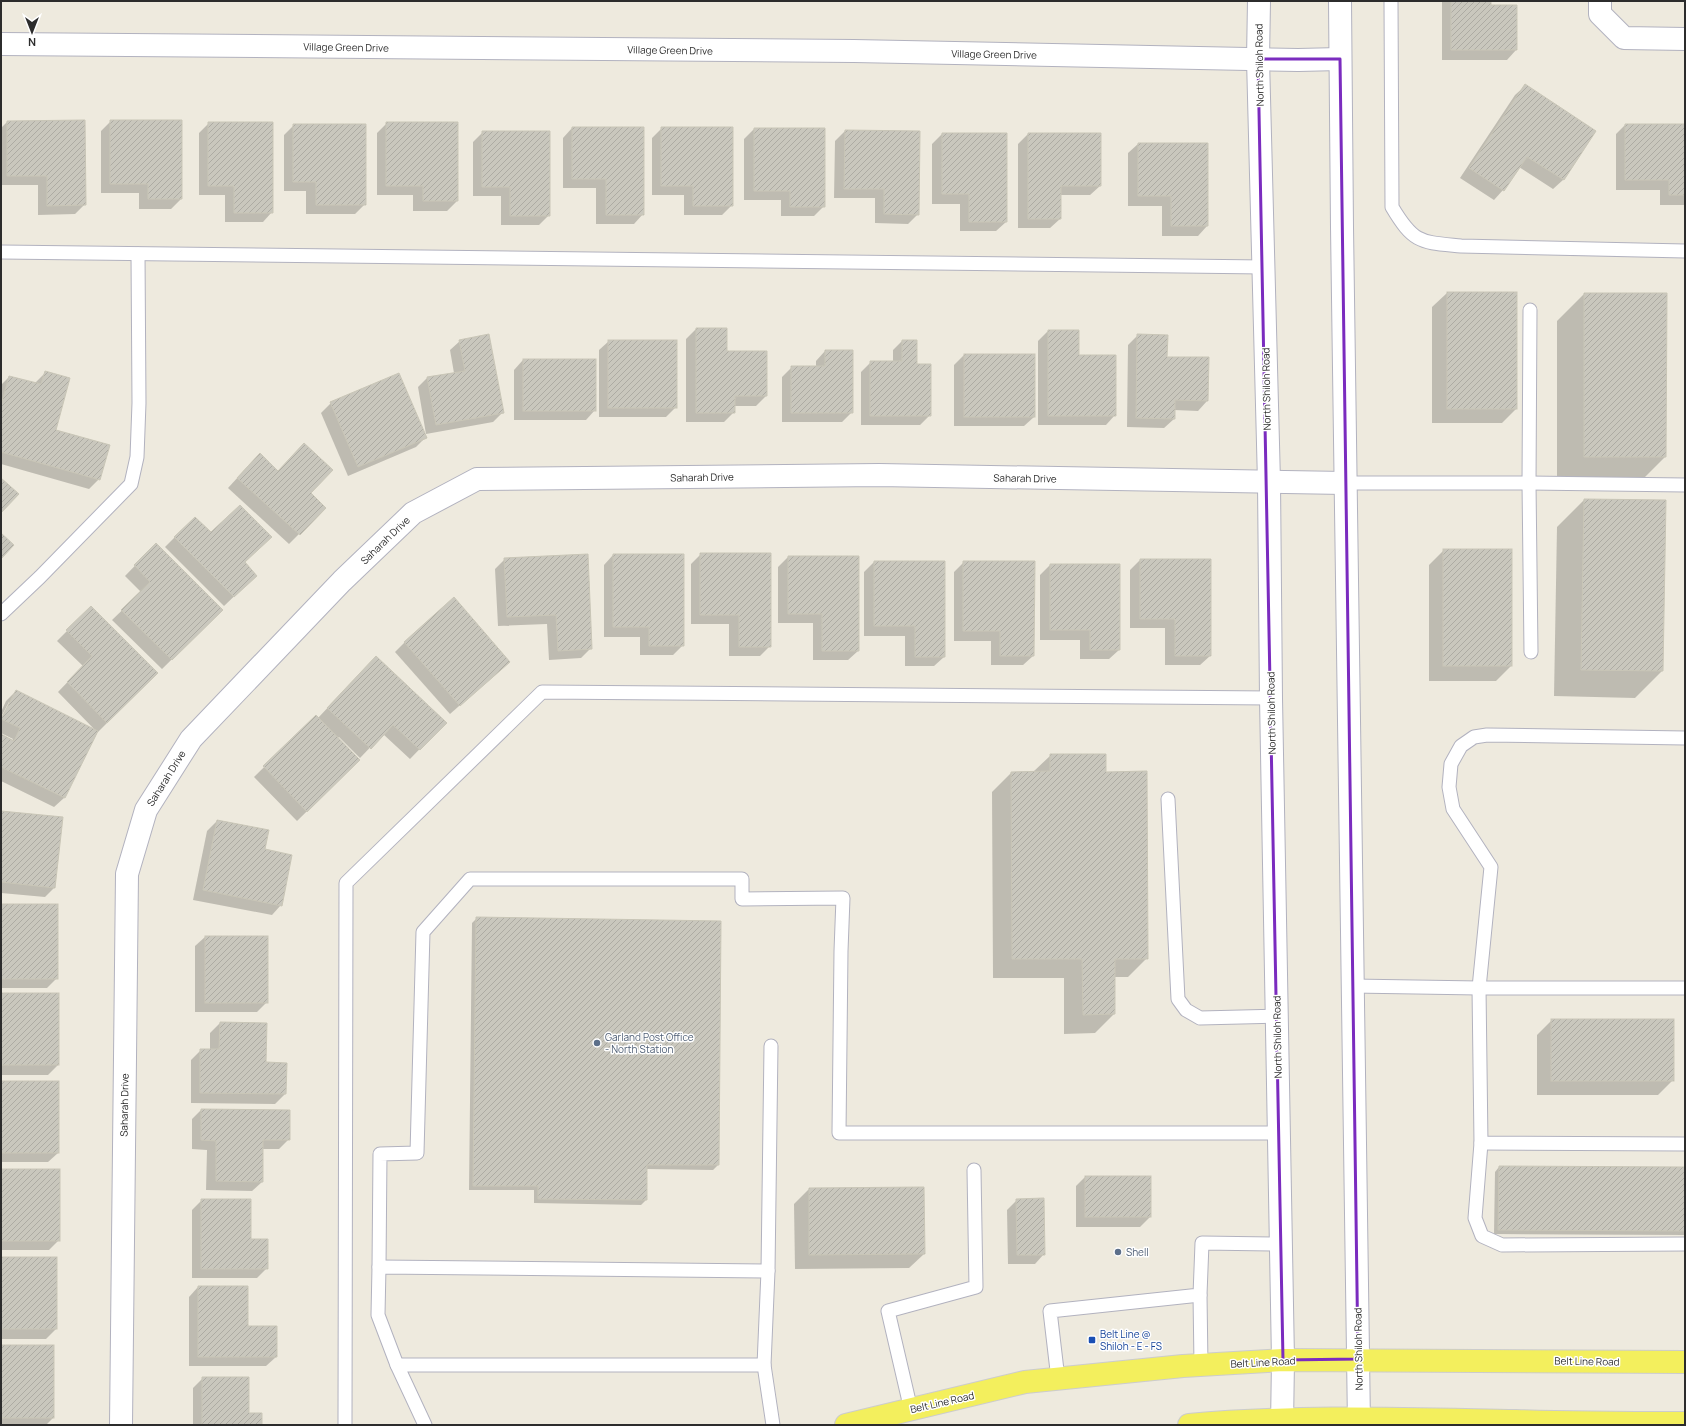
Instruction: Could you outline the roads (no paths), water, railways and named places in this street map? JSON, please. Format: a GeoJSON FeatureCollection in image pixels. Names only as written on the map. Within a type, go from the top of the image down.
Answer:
{"type":"FeatureCollection","features":[{"type":"Feature","properties":{"kind":"main road","name":"Belt Line Road"},"geometry":{"type":"LineString","coordinates":[[846,1425],[1025,1382],[1201,1365],[1283,1360],[1358,1359],[1685,1362]]}},
{"type":"Feature","properties":{"kind":"main road"},"geometry":{"type":"LineString","coordinates":[[1189,1425],[1359,1421],[1617,1424],[1685,1423]]}},
{"type":"Feature","properties":{"kind":"street","name":"North Shiloh Road"},"geometry":{"type":"LineString","coordinates":[[1259,1],[1258,59],[1269,482],[1271,698],[1283,1360],[1282,1422]]}},
{"type":"Feature","properties":{"kind":"street","name":"North Shiloh Road"},"geometry":{"type":"LineString","coordinates":[[1340,1],[1345,483],[1359,1421]]}},
{"type":"Feature","properties":{"kind":"street"},"geometry":{"type":"LineString","coordinates":[[1600,1],[1600,14],[1624,38],[1685,39]]}},
{"type":"Feature","properties":{"kind":"street","name":"Village Green Drive"},"geometry":{"type":"LineString","coordinates":[[1,44],[854,51],[1298,60],[1340,59]]}},
{"type":"Feature","properties":{"kind":"street","name":"Saharah Drive"},"geometry":{"type":"LineString","coordinates":[[121,1425],[126,874],[146,810],[191,739],[342,581],[413,513],[477,479],[879,475],[1345,483]]}},
{"type":"Feature","properties":{"kind":"lane"},"geometry":{"type":"LineString","coordinates":[[1391,1],[1392,207],[1402,224],[1412,236],[1429,243],[1461,246],[1685,251]]}},
{"type":"Feature","properties":{"kind":"lane"},"geometry":{"type":"LineString","coordinates":[[1,252],[1264,267]]}},
{"type":"Feature","properties":{"kind":"lane"},"geometry":{"type":"LineString","coordinates":[[1,614],[131,484],[136,457],[139,403],[138,254]]}},
{"type":"Feature","properties":{"kind":"lane"},"geometry":{"type":"LineString","coordinates":[[1530,310],[1529,483],[1531,652]]}},
{"type":"Feature","properties":{"kind":"lane"},"geometry":{"type":"LineString","coordinates":[[1345,483],[1685,485]]}},
{"type":"Feature","properties":{"kind":"lane"},"geometry":{"type":"LineString","coordinates":[[345,1425],[346,883],[542,692],[1271,698]]}},
{"type":"Feature","properties":{"kind":"lane"},"geometry":{"type":"LineString","coordinates":[[1685,738],[1474,736],[1460,746],[1450,764],[1449,786],[1453,809],[1490,868],[1479,988],[1480,1143],[1475,1218],[1482,1236],[1502,1245],[1685,1244]]}},
{"type":"Feature","properties":{"kind":"lane"},"geometry":{"type":"LineString","coordinates":[[1168,799],[1178,999],[1186,1010],[1200,1018],[1277,1016]]}},
{"type":"Feature","properties":{"kind":"lane"},"geometry":{"type":"LineString","coordinates":[[425,1425],[397,1365],[378,1315],[380,1154],[417,1153],[423,932],[470,879],[742,879],[742,899],[843,898],[839,1133],[1279,1133]]}},
{"type":"Feature","properties":{"kind":"lane"},"geometry":{"type":"LineString","coordinates":[[1352,986],[1479,988],[1685,988]]}},
{"type":"Feature","properties":{"kind":"lane"},"geometry":{"type":"LineString","coordinates":[[771,1046],[768,1271],[764,1365],[773,1425]]}},
{"type":"Feature","properties":{"kind":"lane"},"geometry":{"type":"LineString","coordinates":[[1480,1143],[1685,1144]]}},
{"type":"Feature","properties":{"kind":"lane"},"geometry":{"type":"LineString","coordinates":[[911,1410],[888,1311],[976,1287],[974,1170]]}},
{"type":"Feature","properties":{"kind":"lane"},"geometry":{"type":"LineString","coordinates":[[1201,1365],[1200,1295],[1202,1243],[1281,1244]]}},
{"type":"Feature","properties":{"kind":"lane"},"geometry":{"type":"LineString","coordinates":[[379,1267],[768,1271]]}},
{"type":"Feature","properties":{"kind":"lane"},"geometry":{"type":"LineString","coordinates":[[1058,1379],[1050,1311],[1200,1295]]}},
{"type":"Feature","properties":{"kind":"lane"},"geometry":{"type":"LineString","coordinates":[[397,1365],[764,1365]]}},
{"type":"Feature","properties":{"kind":"place","name":"Garland Post Office - North Station"},"geometry":{"type":"Point","coordinates":[597,1043]}},
{"type":"Feature","properties":{"kind":"place","name":"Shell"},"geometry":{"type":"Point","coordinates":[1118,1252]}},
{"type":"Feature","properties":{"kind":"place","name":"Belt Line @ Shiloh - E - FS"},"geometry":{"type":"Point","coordinates":[1092,1340]}}]}
